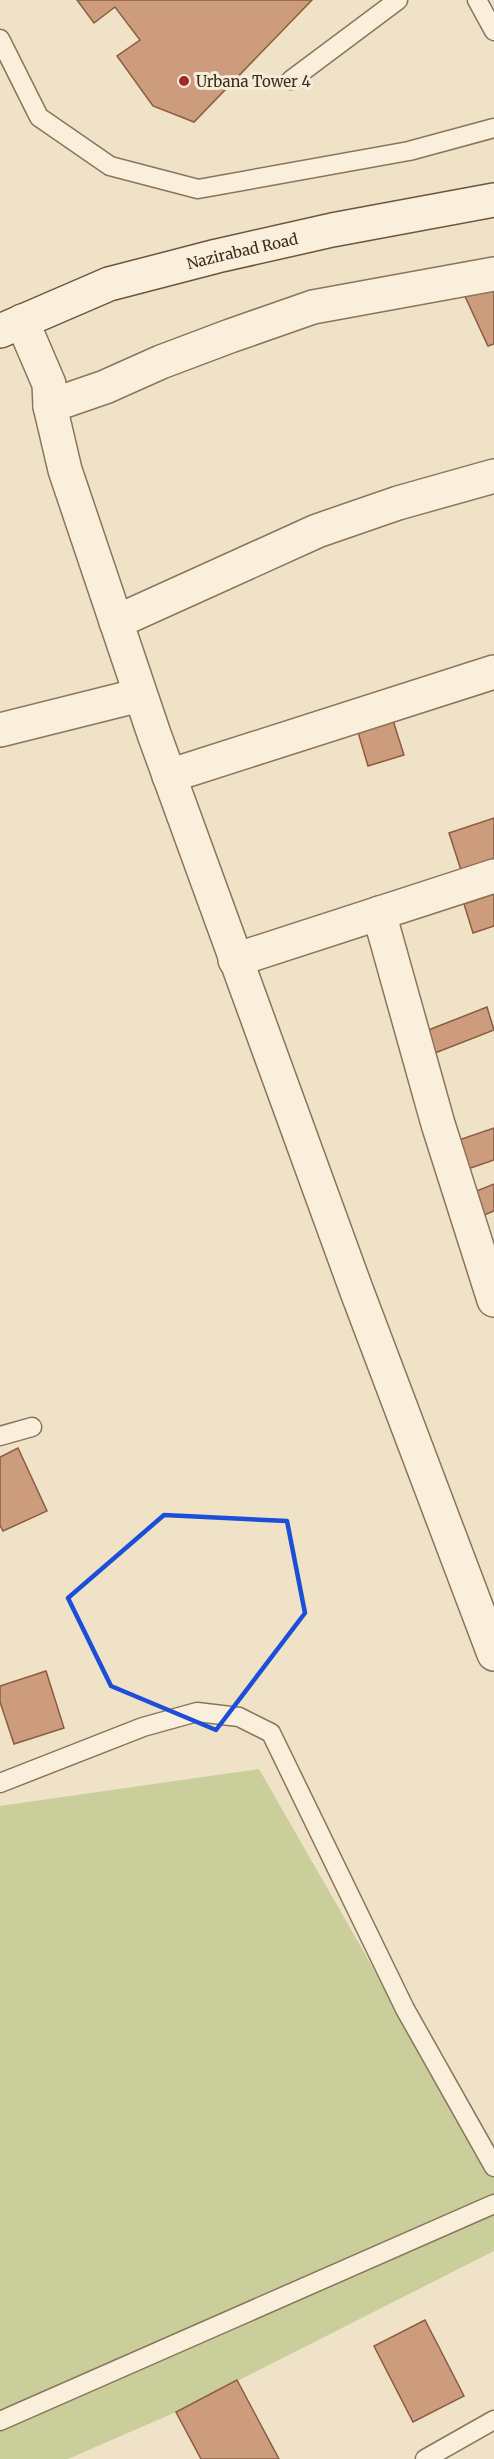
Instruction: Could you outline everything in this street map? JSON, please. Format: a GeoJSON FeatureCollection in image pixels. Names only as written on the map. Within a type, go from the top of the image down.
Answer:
{"type":"FeatureCollection","features":[{"type":"Feature","properties":{"kind":"street","name":"Nazirabad Road"},"geometry":{"type":"LineString","coordinates":[[17,331],[109,285],[217,256],[332,230],[494,200]]}},
{"type":"Feature","properties":{"kind":"street"},"geometry":{"type":"LineString","coordinates":[[49,395],[105,387],[161,362],[313,308],[494,274]]}},
{"type":"Feature","properties":{"kind":"street"},"geometry":{"type":"LineString","coordinates":[[17,331],[49,395],[65,470],[140,695],[235,960],[494,1654]]}},
{"type":"Feature","properties":{"kind":"street"},"geometry":{"type":"LineString","coordinates":[[116,622],[317,531],[398,503],[494,476]]}},
{"type":"Feature","properties":{"kind":"street"},"geometry":{"type":"LineString","coordinates":[[169,776],[494,672]]}},
{"type":"Feature","properties":{"kind":"street"},"geometry":{"type":"LineString","coordinates":[[0,730],[140,695]]}},
{"type":"Feature","properties":{"kind":"street"},"geometry":{"type":"LineString","coordinates":[[235,960],[494,876]]}},
{"type":"Feature","properties":{"kind":"street"},"geometry":{"type":"LineString","coordinates":[[379,913],[438,1124],[494,1300]]}},
{"type":"Feature","properties":{"kind":"lane"},"geometry":{"type":"LineString","coordinates":[[291,80],[398,0]]}},
{"type":"Feature","properties":{"kind":"lane"},"geometry":{"type":"LineString","coordinates":[[477,0],[494,31]]}},
{"type":"Feature","properties":{"kind":"lane"},"geometry":{"type":"LineString","coordinates":[[0,39],[39,117],[110,166],[198,189],[409,151],[494,128]]}},
{"type":"Feature","properties":{"kind":"lane"},"geometry":{"type":"LineString","coordinates":[[0,1436],[32,1427]]}},
{"type":"Feature","properties":{"kind":"lane"},"geometry":{"type":"LineString","coordinates":[[0,1783],[142,1727],[197,1712],[239,1717],[271,1733],[405,2009],[494,2167]]}},
{"type":"Feature","properties":{"kind":"lane"},"geometry":{"type":"LineString","coordinates":[[0,2421],[494,2204]]}},
{"type":"Feature","properties":{"kind":"lane"},"geometry":{"type":"LineString","coordinates":[[424,2459],[494,2420]]}},
{"type":"Feature","properties":{"kind":"highlighted area"},"geometry":{"type":"Polygon","coordinates":[[[164,1515],[287,1521],[305,1613],[216,1730],[111,1686],[68,1598],[164,1515]]]}},
{"type":"Feature","properties":{"kind":"green space"},"geometry":{"type":"Polygon","coordinates":[[[259,1769],[494,2179],[494,2251],[176,2412],[68,2459],[0,2459],[0,1806],[259,1769]]]}},
{"type":"Feature","properties":{"kind":"building","name":"Urbana Tower 4"},"geometry":{"type":"Polygon","coordinates":[[[77,0],[312,0],[194,122],[153,106],[117,56],[140,40],[115,7],[94,23],[77,0]]]}},
{"type":"Feature","properties":{"kind":"building"},"geometry":{"type":"Polygon","coordinates":[[[494,285],[494,344],[488,346],[463,292],[494,285]]]}},
{"type":"Feature","properties":{"kind":"building"},"geometry":{"type":"Polygon","coordinates":[[[390,711],[404,755],[368,766],[355,722],[390,711]]]}},
{"type":"Feature","properties":{"kind":"building"},"geometry":{"type":"Polygon","coordinates":[[[494,818],[494,859],[461,870],[449,833],[494,818]]]}},
{"type":"Feature","properties":{"kind":"building"},"geometry":{"type":"Polygon","coordinates":[[[494,894],[494,926],[473,933],[464,904],[494,894]]]}},
{"type":"Feature","properties":{"kind":"building"},"geometry":{"type":"Polygon","coordinates":[[[487,1007],[494,1030],[435,1053],[426,1031],[487,1007]]]}},
{"type":"Feature","properties":{"kind":"building"},"geometry":{"type":"Polygon","coordinates":[[[494,1128],[494,1160],[459,1172],[450,1143],[494,1128]]]}},
{"type":"Feature","properties":{"kind":"building"},"geometry":{"type":"Polygon","coordinates":[[[494,1184],[494,1211],[472,1220],[462,1197],[494,1184]]]}},
{"type":"Feature","properties":{"kind":"building"},"geometry":{"type":"Polygon","coordinates":[[[18,1448],[47,1511],[3,1531],[0,1525],[0,1457],[18,1448]]]}},
{"type":"Feature","properties":{"kind":"building"},"geometry":{"type":"Polygon","coordinates":[[[46,1671],[64,1728],[14,1744],[0,1702],[0,1686],[46,1671]]]}},
{"type":"Feature","properties":{"kind":"building"},"geometry":{"type":"Polygon","coordinates":[[[425,2320],[464,2396],[413,2422],[374,2346],[425,2320]]]}},
{"type":"Feature","properties":{"kind":"building"},"geometry":{"type":"Polygon","coordinates":[[[237,2380],[279,2459],[201,2459],[176,2412],[237,2380]]]}},
{"type":"Feature","properties":{"kind":"place","name":"Urbana Tower 4"},"geometry":{"type":"Point","coordinates":[184,81]}}]}
